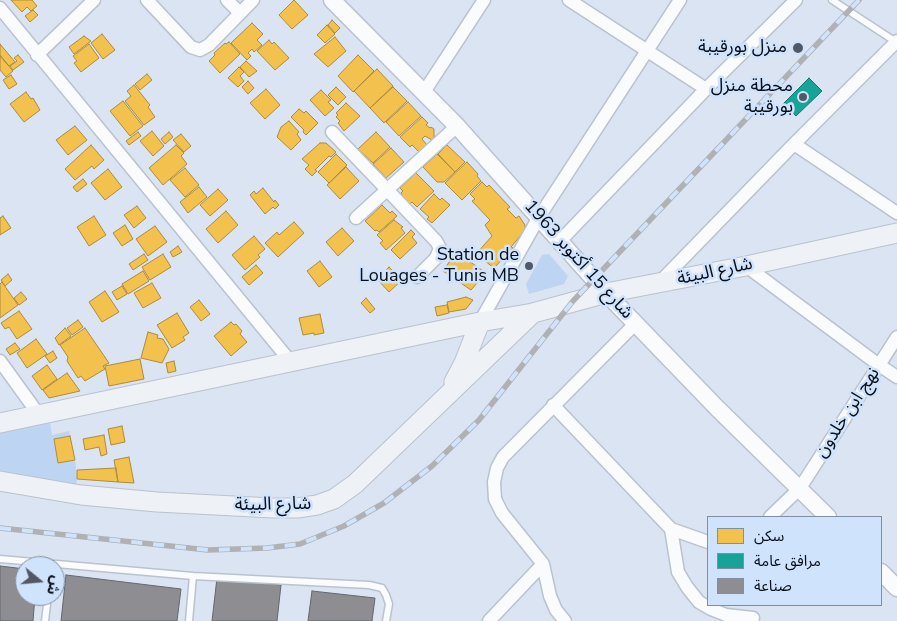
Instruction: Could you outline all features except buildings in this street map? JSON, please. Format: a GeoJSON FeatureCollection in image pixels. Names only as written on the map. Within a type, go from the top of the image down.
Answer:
{"type":"FeatureCollection","features":[{"type":"Feature","properties":{"kind":"main road","name":"شارع البيئة"},"geometry":{"type":"LineString","coordinates":[[0,423],[290,361],[533,313],[606,293],[746,266],[897,233]]}},
{"type":"Feature","properties":{"kind":"main road","name":"شارع البيئة"},"geometry":{"type":"LineString","coordinates":[[0,481],[81,495],[156,502],[273,508],[297,508],[316,505],[334,499],[355,484],[533,313]]}},
{"type":"Feature","properties":{"kind":"main road"},"geometry":{"type":"LineString","coordinates":[[448,394],[464,363],[480,322]]}},
{"type":"Feature","properties":{"kind":"street"},"geometry":{"type":"LineString","coordinates":[[37,55],[94,0]]}},
{"type":"Feature","properties":{"kind":"street"},"geometry":{"type":"LineString","coordinates":[[147,0],[191,47],[198,50],[204,49],[209,45],[253,0]]}},
{"type":"Feature","properties":{"kind":"street"},"geometry":{"type":"LineString","coordinates":[[227,0],[240,13]]}},
{"type":"Feature","properties":{"kind":"street","name":"شارع 15 أكتوبر 1963"},"geometry":{"type":"LineString","coordinates":[[332,0],[457,126],[606,293],[717,408],[827,516]]}},
{"type":"Feature","properties":{"kind":"street"},"geometry":{"type":"LineString","coordinates":[[424,92],[484,0]]}},
{"type":"Feature","properties":{"kind":"street"},"geometry":{"type":"LineString","coordinates":[[569,0],[706,89]]}},
{"type":"Feature","properties":{"kind":"street"},"geometry":{"type":"LineString","coordinates":[[480,322],[539,217],[680,0]]}},
{"type":"Feature","properties":{"kind":"street"},"geometry":{"type":"LineString","coordinates":[[560,241],[706,89],[796,0]]}},
{"type":"Feature","properties":{"kind":"street"},"geometry":{"type":"LineString","coordinates":[[0,8],[290,361]]}},
{"type":"Feature","properties":{"kind":"street"},"geometry":{"type":"LineString","coordinates":[[658,284],[794,144],[897,42]]}},
{"type":"Feature","properties":{"kind":"street"},"geometry":{"type":"LineString","coordinates":[[356,218],[457,126]]}},
{"type":"Feature","properties":{"kind":"street"},"geometry":{"type":"LineString","coordinates":[[332,132],[440,248],[436,258],[417,277]]}},
{"type":"Feature","properties":{"kind":"street"},"geometry":{"type":"LineString","coordinates":[[794,144],[897,213]]}},
{"type":"Feature","properties":{"kind":"street"},"geometry":{"type":"LineString","coordinates":[[746,266],[879,365],[897,376]]}},
{"type":"Feature","properties":{"kind":"street"},"geometry":{"type":"LineString","coordinates":[[565,621],[556,610],[550,596],[543,564],[502,513],[495,499],[494,482],[496,468],[502,457],[636,324]]}},
{"type":"Feature","properties":{"kind":"street","name":"نهج ابن خلدون"},"geometry":{"type":"LineString","coordinates":[[771,516],[800,488],[897,337]]}},
{"type":"Feature","properties":{"kind":"street"},"geometry":{"type":"LineString","coordinates":[[0,361],[39,415]]}},
{"type":"Feature","properties":{"kind":"street"},"geometry":{"type":"LineString","coordinates":[[553,405],[671,529],[707,542]]}},
{"type":"Feature","properties":{"kind":"street"},"geometry":{"type":"LineString","coordinates":[[671,529],[678,572],[699,602],[726,615],[755,620],[751,606]]}},
{"type":"Feature","properties":{"kind":"street"},"geometry":{"type":"LineString","coordinates":[[489,621],[543,564]]}},
{"type":"Feature","properties":{"kind":"street"},"geometry":{"type":"LineString","coordinates":[[882,573],[897,588]]}},
{"type":"Feature","properties":{"kind":"lane"},"geometry":{"type":"LineString","coordinates":[[832,0],[897,42]]}},
{"type":"Feature","properties":{"kind":"lane"},"geometry":{"type":"LineString","coordinates":[[0,560],[15,561]]}},
{"type":"Feature","properties":{"kind":"lane"},"geometry":{"type":"LineString","coordinates":[[65,566],[193,576],[369,585],[382,588],[386,595],[389,604],[386,621]]}},
{"type":"Feature","properties":{"kind":"lane"},"geometry":{"type":"LineString","coordinates":[[189,621],[193,576]]}},
{"type":"Feature","properties":{"kind":"lane"},"geometry":{"type":"LineString","coordinates":[[46,621],[47,606]]}},
{"type":"Feature","properties":{"kind":"shaded area"},"geometry":{"type":"Polygon","coordinates":[[[549,254],[568,276],[564,284],[529,294],[526,284],[542,255],[549,254]]]}},
{"type":"Feature","properties":{"kind":"shaded area"},"geometry":{"type":"Polygon","coordinates":[[[50,423],[52,435],[69,431],[70,436],[54,440],[58,462],[75,460],[76,486],[0,473],[0,433],[50,423]]]}},
{"type":"Feature","properties":{"kind":"railway"},"geometry":{"type":"LineString","coordinates":[[0,528],[208,550],[267,548],[300,544],[344,526],[384,503],[432,466],[479,420],[573,301],[859,0]]}},
{"type":"Feature","properties":{"kind":"place","name":"منزل بورقيبة"},"geometry":{"type":"Point","coordinates":[798,48]}},
{"type":"Feature","properties":{"kind":"place","name":"محطة منزل بورقيبة"},"geometry":{"type":"Point","coordinates":[803,97]}},
{"type":"Feature","properties":{"kind":"place","name":"Station de Louages - Tunis MB"},"geometry":{"type":"Point","coordinates":[529,266]}}]}
